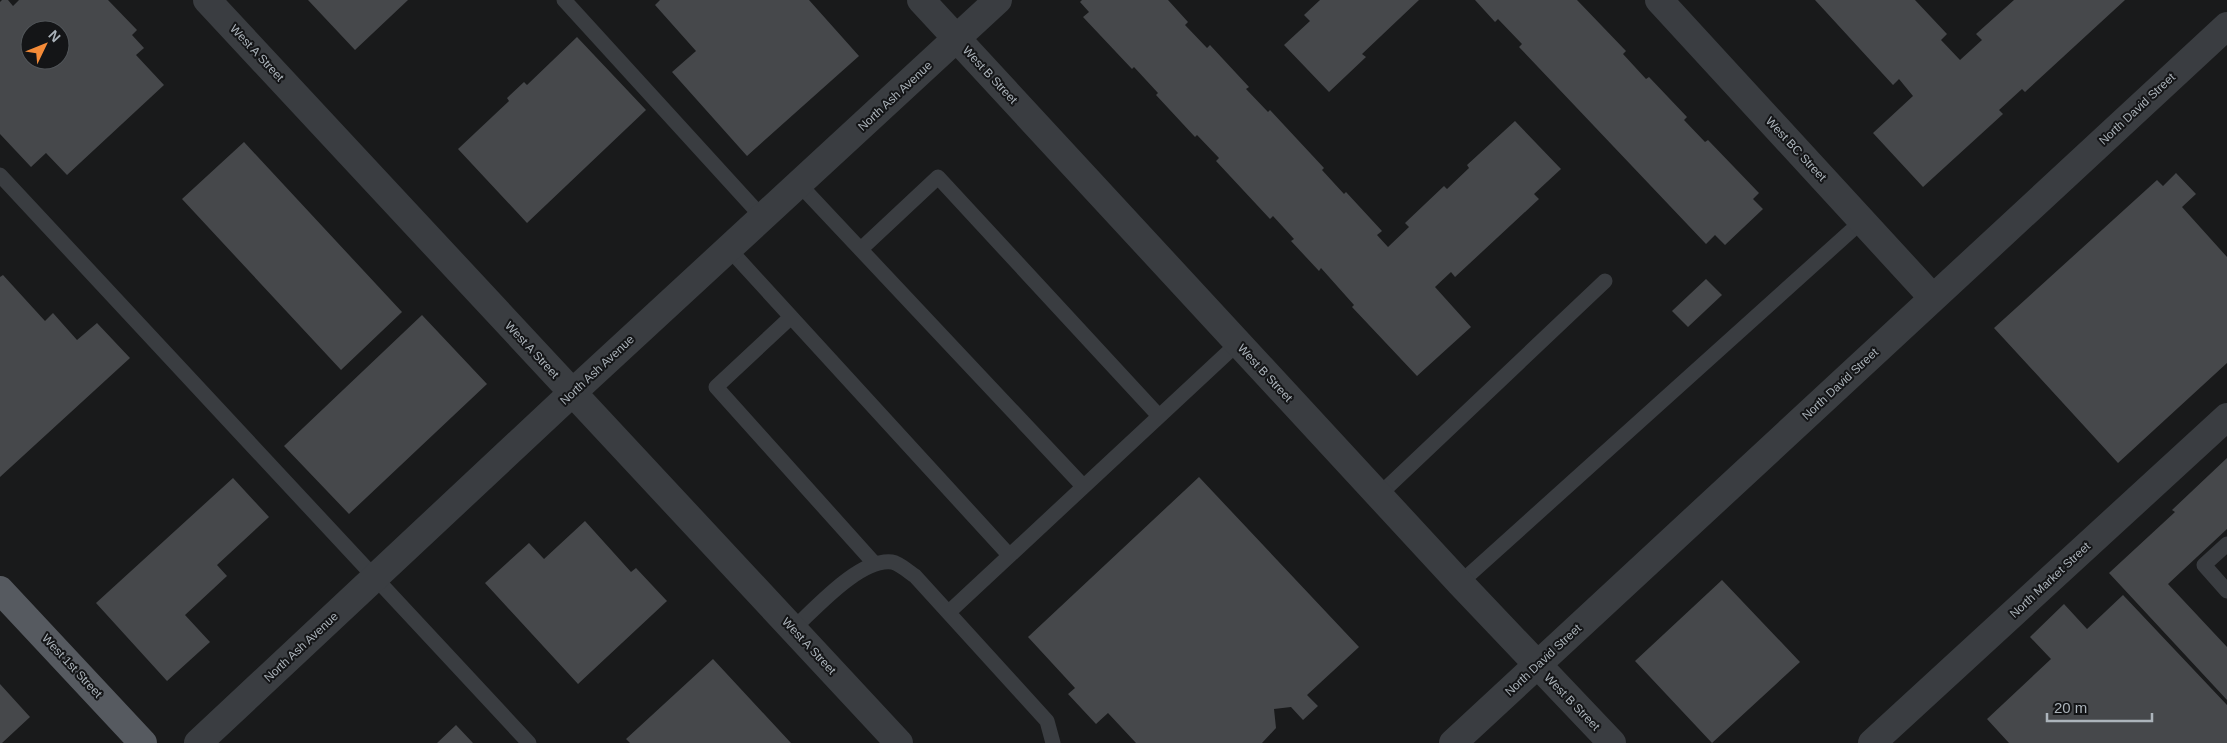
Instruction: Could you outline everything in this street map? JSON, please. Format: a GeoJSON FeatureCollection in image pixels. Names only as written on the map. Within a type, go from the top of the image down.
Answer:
{"type":"FeatureCollection","features":[{"type":"Feature","properties":{"kind":"main road","name":"West 1st Street"},"geometry":{"type":"LineString","coordinates":[[0,590],[143,743]]}},
{"type":"Feature","properties":{"kind":"street","name":"West A Street"},"geometry":{"type":"LineString","coordinates":[[207,0],[899,743]]}},
{"type":"Feature","properties":{"kind":"street","name":"West B Street"},"geometry":{"type":"LineString","coordinates":[[921,0],[1378,495],[1612,743]]}},
{"type":"Feature","properties":{"kind":"street","name":"North Ash Avenue"},"geometry":{"type":"LineString","coordinates":[[198,743],[572,393],[998,0]]}},
{"type":"Feature","properties":{"kind":"street","name":"West BC Street"},"geometry":{"type":"LineString","coordinates":[[1659,0],[1933,298]]}},
{"type":"Feature","properties":{"kind":"street","name":"North David Street"},"geometry":{"type":"LineString","coordinates":[[1452,743],[2227,26]]}},
{"type":"Feature","properties":{"kind":"street","name":"North Market Street"},"geometry":{"type":"LineString","coordinates":[[1872,743],[2227,417]]}},
{"type":"Feature","properties":{"kind":"lane"},"geometry":{"type":"LineString","coordinates":[[564,0],[763,218]]}},
{"type":"Feature","properties":{"kind":"lane"},"geometry":{"type":"LineString","coordinates":[[0,175],[374,579],[529,743]]}},
{"type":"Feature","properties":{"kind":"lane"},"geometry":{"type":"LineString","coordinates":[[861,249],[938,177],[1159,416]]}},
{"type":"Feature","properties":{"kind":"lane"},"geometry":{"type":"LineString","coordinates":[[799,184],[1083,486]]}},
{"type":"Feature","properties":{"kind":"lane"},"geometry":{"type":"LineString","coordinates":[[1460,583],[1862,221]]}},
{"type":"Feature","properties":{"kind":"lane"},"geometry":{"type":"LineString","coordinates":[[729,249],[1009,555]]}},
{"type":"Feature","properties":{"kind":"lane"},"geometry":{"type":"LineString","coordinates":[[1378,495],[1605,281]]}},
{"type":"Feature","properties":{"kind":"lane"},"geometry":{"type":"LineString","coordinates":[[791,317],[716,387],[874,564]]}},
{"type":"Feature","properties":{"kind":"lane"},"geometry":{"type":"LineString","coordinates":[[949,612],[1238,343]]}},
{"type":"Feature","properties":{"kind":"lane"},"geometry":{"type":"LineString","coordinates":[[2227,544],[2204,565],[2227,591]]}},
{"type":"Feature","properties":{"kind":"lane"},"geometry":{"type":"LineString","coordinates":[[793,629],[854,575],[874,564],[893,562],[915,576],[1047,721],[1053,743]]}},
{"type":"Feature","properties":{"kind":"building"},"geometry":{"type":"Polygon","coordinates":[[[8,0],[13,6],[19,0],[108,0],[137,30],[132,35],[144,48],[136,55],[164,85],[67,175],[46,153],[31,167],[0,134],[0,2],[8,0]]]}},
{"type":"Feature","properties":{"kind":"building"},"geometry":{"type":"Polygon","coordinates":[[[308,0],[408,0],[355,50],[308,0]]]}},
{"type":"Feature","properties":{"kind":"building"},"geometry":{"type":"Polygon","coordinates":[[[660,0],[809,0],[859,56],[747,156],[672,72],[696,51],[655,5],[660,0]]]}},
{"type":"Feature","properties":{"kind":"building"},"geometry":{"type":"Polygon","coordinates":[[[1082,0],[1168,0],[1188,22],[1185,25],[1207,48],[1210,45],[1249,87],[1246,89],[1268,112],[1270,110],[1324,168],[1322,170],[1344,194],[1346,192],[1382,231],[1377,235],[1388,247],[1409,227],[1405,223],[1444,186],[1447,189],[1469,168],[1467,165],[1515,121],[1561,169],[1534,194],[1539,199],[1455,277],[1451,272],[1435,287],[1471,327],[1417,376],[1352,307],[1354,305],[1321,268],[1319,271],[1291,241],[1294,239],[1273,216],[1270,219],[1216,161],[1219,158],[1197,135],[1195,137],[1156,95],[1158,93],[1134,67],[1132,69],[1083,17],[1089,12],[1080,2],[1082,0]]]}},
{"type":"Feature","properties":{"kind":"building"},"geometry":{"type":"Polygon","coordinates":[[[1320,0],[1419,0],[1362,54],[1366,57],[1329,92],[1284,45],[1310,21],[1304,15],[1320,0]]]}},
{"type":"Feature","properties":{"kind":"building"},"geometry":{"type":"Polygon","coordinates":[[[1475,0],[1577,0],[1626,51],[1623,54],[1646,79],[1649,77],[1687,117],[1684,120],[1705,142],[1708,140],[1759,193],[1753,199],[1763,209],[1725,245],[1715,235],[1706,244],[1519,47],[1522,44],[1498,19],[1495,22],[1475,0]]]}},
{"type":"Feature","properties":{"kind":"building"},"geometry":{"type":"Polygon","coordinates":[[[1815,0],[1915,0],[1947,34],[1941,40],[1960,60],[1982,40],[1976,34],[2014,0],[2125,0],[2025,92],[2022,89],[1999,110],[2003,114],[1923,187],[1873,133],[1913,96],[1899,79],[1893,85],[1815,0]]]}},
{"type":"Feature","properties":{"kind":"building"},"geometry":{"type":"Polygon","coordinates":[[[577,37],[646,110],[527,223],[458,149],[509,101],[507,98],[524,82],[527,85],[577,37]]]}},
{"type":"Feature","properties":{"kind":"building"},"geometry":{"type":"Polygon","coordinates":[[[244,142],[402,312],[341,370],[182,199],[244,142]]]}},
{"type":"Feature","properties":{"kind":"building"},"geometry":{"type":"Polygon","coordinates":[[[2176,173],[2196,194],[2182,207],[2227,257],[2227,363],[2118,463],[1994,328],[2157,180],[2163,186],[2176,173]]]}},
{"type":"Feature","properties":{"kind":"building"},"geometry":{"type":"Polygon","coordinates":[[[3,275],[45,321],[53,313],[77,340],[97,323],[130,358],[0,477],[0,277],[3,275]]]}},
{"type":"Feature","properties":{"kind":"building"},"geometry":{"type":"Polygon","coordinates":[[[1706,279],[1722,295],[1688,327],[1672,311],[1706,279]]]}},
{"type":"Feature","properties":{"kind":"building"},"geometry":{"type":"Polygon","coordinates":[[[422,315],[487,384],[349,514],[284,446],[422,315]]]}},
{"type":"Feature","properties":{"kind":"building"},"geometry":{"type":"Polygon","coordinates":[[[2227,458],[2227,529],[2168,584],[2227,647],[2227,700],[2109,573],[2175,512],[2172,510],[2227,458]]]}},
{"type":"Feature","properties":{"kind":"building"},"geometry":{"type":"Polygon","coordinates":[[[1199,477],[1359,647],[1307,695],[1318,706],[1303,720],[1291,707],[1274,709],[1276,728],[1262,743],[1136,743],[1108,713],[1096,724],[1068,694],[1075,688],[1028,637],[1199,477]]]}},
{"type":"Feature","properties":{"kind":"building"},"geometry":{"type":"Polygon","coordinates":[[[233,478],[269,517],[217,565],[227,576],[185,615],[210,642],[167,681],[96,603],[233,478]]]}},
{"type":"Feature","properties":{"kind":"building"},"geometry":{"type":"Polygon","coordinates":[[[585,521],[631,572],[636,568],[667,601],[578,684],[485,583],[529,543],[544,559],[585,521]]]}},
{"type":"Feature","properties":{"kind":"building"},"geometry":{"type":"Polygon","coordinates":[[[1722,580],[1800,662],[1712,743],[1635,661],[1722,580]]]}},
{"type":"Feature","properties":{"kind":"building"},"geometry":{"type":"Polygon","coordinates":[[[2123,595],[2227,705],[2227,743],[2009,743],[1987,719],[2051,659],[2030,637],[2064,604],[2087,629],[2123,595]]]}},
{"type":"Feature","properties":{"kind":"building"},"geometry":{"type":"Polygon","coordinates":[[[713,659],[791,743],[630,743],[626,739],[713,659]]]}},
{"type":"Feature","properties":{"kind":"building"},"geometry":{"type":"Polygon","coordinates":[[[0,684],[30,717],[2,743],[0,743],[0,684]]]}},
{"type":"Feature","properties":{"kind":"building"},"geometry":{"type":"Polygon","coordinates":[[[456,725],[473,743],[437,743],[456,725]]]}}]}
